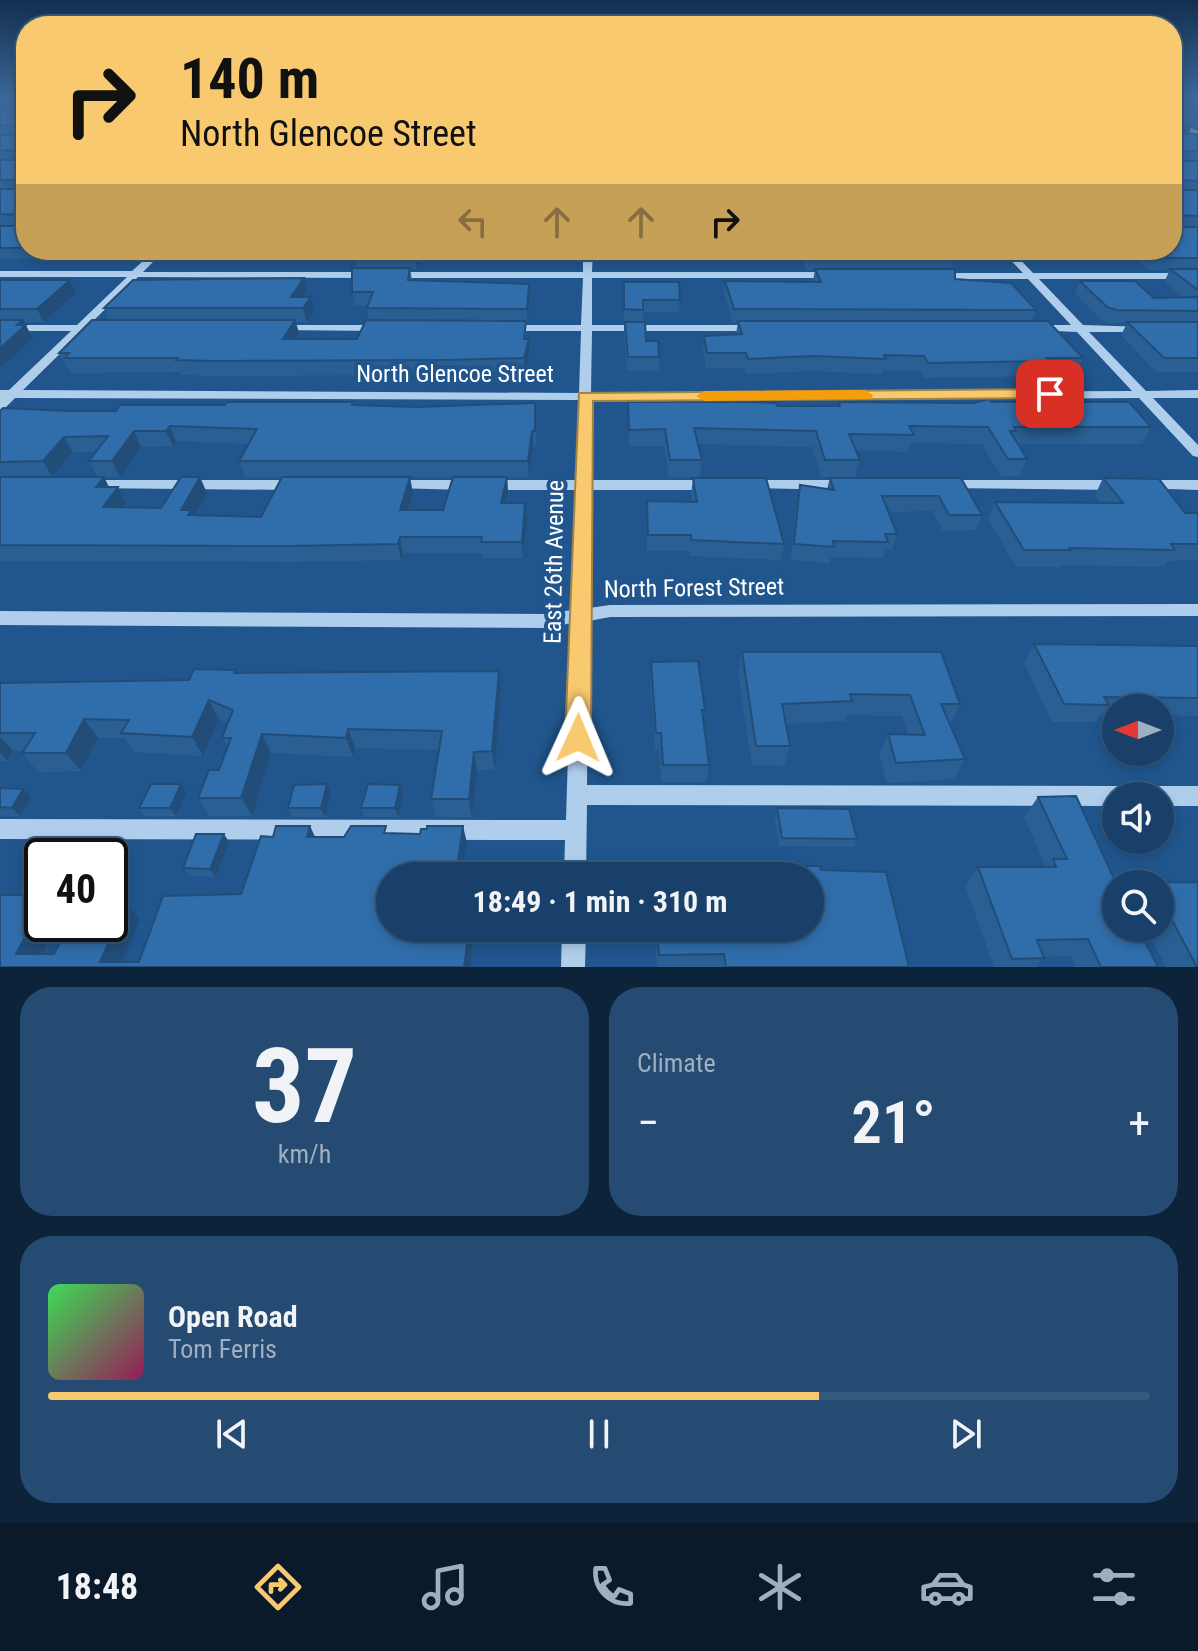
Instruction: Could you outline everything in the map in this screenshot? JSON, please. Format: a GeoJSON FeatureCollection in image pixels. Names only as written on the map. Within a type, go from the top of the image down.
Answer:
{"type":"FeatureCollection","features":[{"type":"Feature","properties":{"kind":"street"},"geometry":{"type":"LineString","coordinates":[[0,406],[6,394],[150,260]]}},
{"type":"Feature","properties":{"kind":"street","name":"East 26th Avenue"},"geometry":{"type":"LineString","coordinates":[[575,862],[588,260]]}},
{"type":"Feature","properties":{"kind":"street"},"geometry":{"type":"LineString","coordinates":[[1015,260],[1198,453]]}},
{"type":"Feature","properties":{"kind":"street"},"geometry":{"type":"LineString","coordinates":[[0,274],[844,275]]}},
{"type":"Feature","properties":{"kind":"street"},"geometry":{"type":"LineString","coordinates":[[922,276],[1198,276]]}},
{"type":"Feature","properties":{"kind":"street"},"geometry":{"type":"LineString","coordinates":[[0,328],[111,328]]}},
{"type":"Feature","properties":{"kind":"street"},"geometry":{"type":"LineString","coordinates":[[268,328],[394,328]]}},
{"type":"Feature","properties":{"kind":"street"},"geometry":{"type":"LineString","coordinates":[[488,328],[769,328]]}},
{"type":"Feature","properties":{"kind":"street"},"geometry":{"type":"LineString","coordinates":[[1018,328],[1154,329]]}},
{"type":"Feature","properties":{"kind":"street","name":"North Glencoe Street"},"geometry":{"type":"LineString","coordinates":[[6,394],[1198,394]]}},
{"type":"Feature","properties":{"kind":"street"},"geometry":{"type":"LineString","coordinates":[[79,485],[317,485]]}},
{"type":"Feature","properties":{"kind":"street"},"geometry":{"type":"LineString","coordinates":[[380,485],[855,485]]}},
{"type":"Feature","properties":{"kind":"street"},"geometry":{"type":"LineString","coordinates":[[933,485],[1198,485]]}},
{"type":"Feature","properties":{"kind":"street","name":"North Forest Street"},"geometry":{"type":"LineString","coordinates":[[0,618],[546,621],[610,611],[1198,610]]}},
{"type":"Feature","properties":{"kind":"street"},"geometry":{"type":"LineString","coordinates":[[577,795],[1102,796]]}},
{"type":"Feature","properties":{"kind":"street"},"geometry":{"type":"LineString","coordinates":[[1174,796],[1198,796]]}},
{"type":"Feature","properties":{"kind":"street"},"geometry":{"type":"LineString","coordinates":[[0,829],[576,830]]}},
{"type":"Feature","properties":{"kind":"street"},"geometry":{"type":"LineString","coordinates":[[573,967],[574,942]]}},
{"type":"Feature","properties":{"kind":"building"},"geometry":{"type":"Polygon","coordinates":[[[0,143],[16,143],[16,151],[0,150],[0,143]]]}},
{"type":"Feature","properties":{"kind":"building"},"geometry":{"type":"Polygon","coordinates":[[[1182,143],[1198,143],[1198,151],[1182,151],[1182,143]]]}},
{"type":"Feature","properties":{"kind":"building"},"geometry":{"type":"Polygon","coordinates":[[[0,160],[16,160],[16,180],[0,180],[0,160]]]}},
{"type":"Feature","properties":{"kind":"building"},"geometry":{"type":"Polygon","coordinates":[[[1182,161],[1198,161],[1198,181],[1182,180],[1182,161]]]}},
{"type":"Feature","properties":{"kind":"building"},"geometry":{"type":"Polygon","coordinates":[[[0,189],[16,189],[16,215],[0,214],[0,189]]]}},
{"type":"Feature","properties":{"kind":"building"},"geometry":{"type":"Polygon","coordinates":[[[1182,190],[1198,190],[1198,216],[1182,215],[1182,190]]]}},
{"type":"Feature","properties":{"kind":"building"},"geometry":{"type":"Polygon","coordinates":[[[0,226],[16,226],[16,248],[0,248],[0,226]]]}},
{"type":"Feature","properties":{"kind":"building"},"geometry":{"type":"Polygon","coordinates":[[[1182,227],[1198,227],[1198,258],[1182,258],[1182,227]]]}},
{"type":"Feature","properties":{"kind":"building"},"geometry":{"type":"Polygon","coordinates":[[[352,268],[410,268],[408,280],[529,284],[527,309],[367,308],[373,292],[352,292],[352,268]]]}},
{"type":"Feature","properties":{"kind":"building"},"geometry":{"type":"Polygon","coordinates":[[[815,269],[955,269],[955,279],[1011,283],[1036,310],[734,309],[725,281],[821,282],[815,269]]]}},
{"type":"Feature","properties":{"kind":"building"},"geometry":{"type":"Polygon","coordinates":[[[1170,269],[1198,269],[1198,290],[1170,269]]]}},
{"type":"Feature","properties":{"kind":"building"},"geometry":{"type":"Polygon","coordinates":[[[304,278],[291,297],[311,297],[303,308],[104,308],[133,280],[304,278]]]}},
{"type":"Feature","properties":{"kind":"building"},"geometry":{"type":"Polygon","coordinates":[[[0,280],[70,280],[37,309],[0,309],[0,280]]]}},
{"type":"Feature","properties":{"kind":"building"},"geometry":{"type":"Polygon","coordinates":[[[1080,281],[1135,281],[1154,298],[1198,297],[1198,311],[1116,310],[1107,307],[1080,281]]]}},
{"type":"Feature","properties":{"kind":"building"},"geometry":{"type":"Polygon","coordinates":[[[624,282],[679,282],[680,300],[643,300],[643,310],[624,309],[624,282]]]}},
{"type":"Feature","properties":{"kind":"building"},"geometry":{"type":"Polygon","coordinates":[[[0,320],[23,320],[17,325],[26,325],[0,348],[0,320]]]}},
{"type":"Feature","properties":{"kind":"building"},"geometry":{"type":"Polygon","coordinates":[[[92,320],[295,320],[283,339],[357,339],[366,320],[526,321],[524,339],[529,339],[524,358],[215,361],[65,358],[69,353],[59,353],[92,320]]]}},
{"type":"Feature","properties":{"kind":"building"},"geometry":{"type":"Polygon","coordinates":[[[738,321],[1048,321],[1083,358],[928,363],[924,356],[748,359],[746,353],[707,353],[704,336],[742,334],[738,321]]]}},
{"type":"Feature","properties":{"kind":"building"},"geometry":{"type":"Polygon","coordinates":[[[625,322],[645,322],[646,341],[658,341],[659,357],[628,357],[625,322]]]}},
{"type":"Feature","properties":{"kind":"building"},"geometry":{"type":"Polygon","coordinates":[[[1127,322],[1198,322],[1198,358],[1164,358],[1127,322]]]}},
{"type":"Feature","properties":{"kind":"building"},"geometry":{"type":"Polygon","coordinates":[[[989,399],[991,402],[1129,402],[1151,427],[1014,427],[1016,431],[1010,431],[1027,459],[1008,459],[988,427],[909,426],[914,435],[849,434],[860,460],[825,460],[816,431],[694,428],[702,460],[670,460],[665,429],[629,430],[628,402],[840,406],[839,402],[974,403],[989,399]]]}},
{"type":"Feature","properties":{"kind":"building"},"geometry":{"type":"Polygon","coordinates":[[[227,402],[353,402],[352,405],[417,407],[535,403],[535,431],[532,431],[528,461],[239,461],[257,429],[170,426],[166,431],[134,431],[112,461],[89,461],[108,436],[64,437],[43,461],[0,462],[0,411],[3,408],[116,411],[120,405],[225,405],[227,402]]]}},
{"type":"Feature","properties":{"kind":"building"},"geometry":{"type":"Polygon","coordinates":[[[0,477],[104,477],[96,487],[118,487],[103,507],[161,508],[181,477],[200,477],[181,510],[191,510],[188,515],[261,517],[282,477],[410,477],[400,510],[443,510],[453,477],[507,477],[501,503],[525,503],[522,542],[481,542],[482,537],[400,537],[398,544],[0,545],[0,477]]]}},
{"type":"Feature","properties":{"kind":"building"},"geometry":{"type":"Polygon","coordinates":[[[693,478],[766,478],[784,544],[691,540],[691,535],[648,535],[647,501],[697,502],[693,478]]]}},
{"type":"Feature","properties":{"kind":"building"},"geometry":{"type":"Polygon","coordinates":[[[830,478],[961,478],[982,515],[949,515],[939,496],[882,496],[897,534],[885,534],[888,542],[833,541],[834,547],[794,544],[800,485],[834,490],[830,478]]]}},
{"type":"Feature","properties":{"kind":"building"},"geometry":{"type":"Polygon","coordinates":[[[1103,478],[1159,479],[1185,513],[1198,513],[1198,544],[1171,544],[1175,550],[1024,550],[995,502],[1123,503],[1103,478]]]}},
{"type":"Feature","properties":{"kind":"building"},"geometry":{"type":"Polygon","coordinates":[[[1034,644],[1198,646],[1198,698],[1174,698],[1174,694],[1102,694],[1102,705],[1064,704],[1034,644]]]}},
{"type":"Feature","properties":{"kind":"building"},"geometry":{"type":"Polygon","coordinates":[[[742,652],[941,652],[960,704],[941,704],[965,759],[896,763],[888,734],[925,735],[910,695],[850,694],[852,701],[782,704],[790,746],[756,746],[742,652]]]}},
{"type":"Feature","properties":{"kind":"building"},"geometry":{"type":"Polygon","coordinates":[[[698,661],[709,765],[663,765],[661,733],[656,733],[651,662],[698,661]]]}},
{"type":"Feature","properties":{"kind":"building"},"geometry":{"type":"Polygon","coordinates":[[[194,669],[235,670],[234,673],[499,671],[492,751],[474,752],[469,799],[431,799],[442,731],[348,729],[346,738],[262,734],[241,798],[198,798],[209,770],[219,770],[231,738],[222,738],[233,710],[209,700],[192,737],[121,733],[129,720],[84,719],[66,753],[22,753],[35,733],[0,733],[0,683],[189,680],[194,669]]]}},
{"type":"Feature","properties":{"kind":"building"},"geometry":{"type":"Polygon","coordinates":[[[151,784],[181,784],[170,808],[139,808],[151,784]]]}},
{"type":"Feature","properties":{"kind":"building"},"geometry":{"type":"Polygon","coordinates":[[[327,784],[321,808],[288,808],[294,785],[327,784]]]}},
{"type":"Feature","properties":{"kind":"building"},"geometry":{"type":"Polygon","coordinates":[[[368,784],[400,785],[395,808],[361,808],[368,784]]]}},
{"type":"Feature","properties":{"kind":"building"},"geometry":{"type":"Polygon","coordinates":[[[0,788],[23,789],[12,808],[0,807],[0,788]]]}},
{"type":"Feature","properties":{"kind":"building"},"geometry":{"type":"Polygon","coordinates":[[[1076,796],[1110,870],[1102,870],[1102,942],[1145,942],[1158,967],[1101,967],[1088,939],[1037,940],[1044,958],[1012,959],[978,867],[1056,867],[1053,859],[1067,859],[1038,797],[1076,796]]]}},
{"type":"Feature","properties":{"kind":"building"},"geometry":{"type":"Polygon","coordinates":[[[777,808],[849,809],[857,839],[782,838],[777,808]]]}},
{"type":"Feature","properties":{"kind":"building"},"geometry":{"type":"Polygon","coordinates":[[[276,826],[310,826],[307,837],[344,837],[351,826],[386,826],[384,833],[420,834],[421,829],[427,829],[427,826],[463,826],[458,862],[376,862],[376,942],[467,942],[464,967],[0,967],[1,895],[24,895],[24,939],[16,954],[54,954],[60,942],[109,942],[100,962],[139,962],[163,896],[241,894],[261,836],[273,837],[276,826]]]}},
{"type":"Feature","properties":{"kind":"building"},"geometry":{"type":"Polygon","coordinates":[[[196,834],[224,834],[210,869],[183,868],[196,834]]]}},
{"type":"Feature","properties":{"kind":"building"},"geometry":{"type":"Polygon","coordinates":[[[824,870],[886,872],[909,967],[726,967],[724,954],[659,955],[658,942],[824,942],[824,870]]]}},
{"type":"Feature","properties":{"kind":"building"},"geometry":{"type":"Polygon","coordinates":[[[1174,882],[1198,882],[1197,967],[1174,924],[1174,882]]]}},
{"type":"Feature","properties":{"kind":"slow traffic"},"geometry":{"type":"LineString","coordinates":[[704,396],[865,395]]}},
{"type":"Feature","properties":{"kind":"route"},"geometry":{"type":"LineString","coordinates":[[578,738],[585,396],[1050,394]]}}]}
